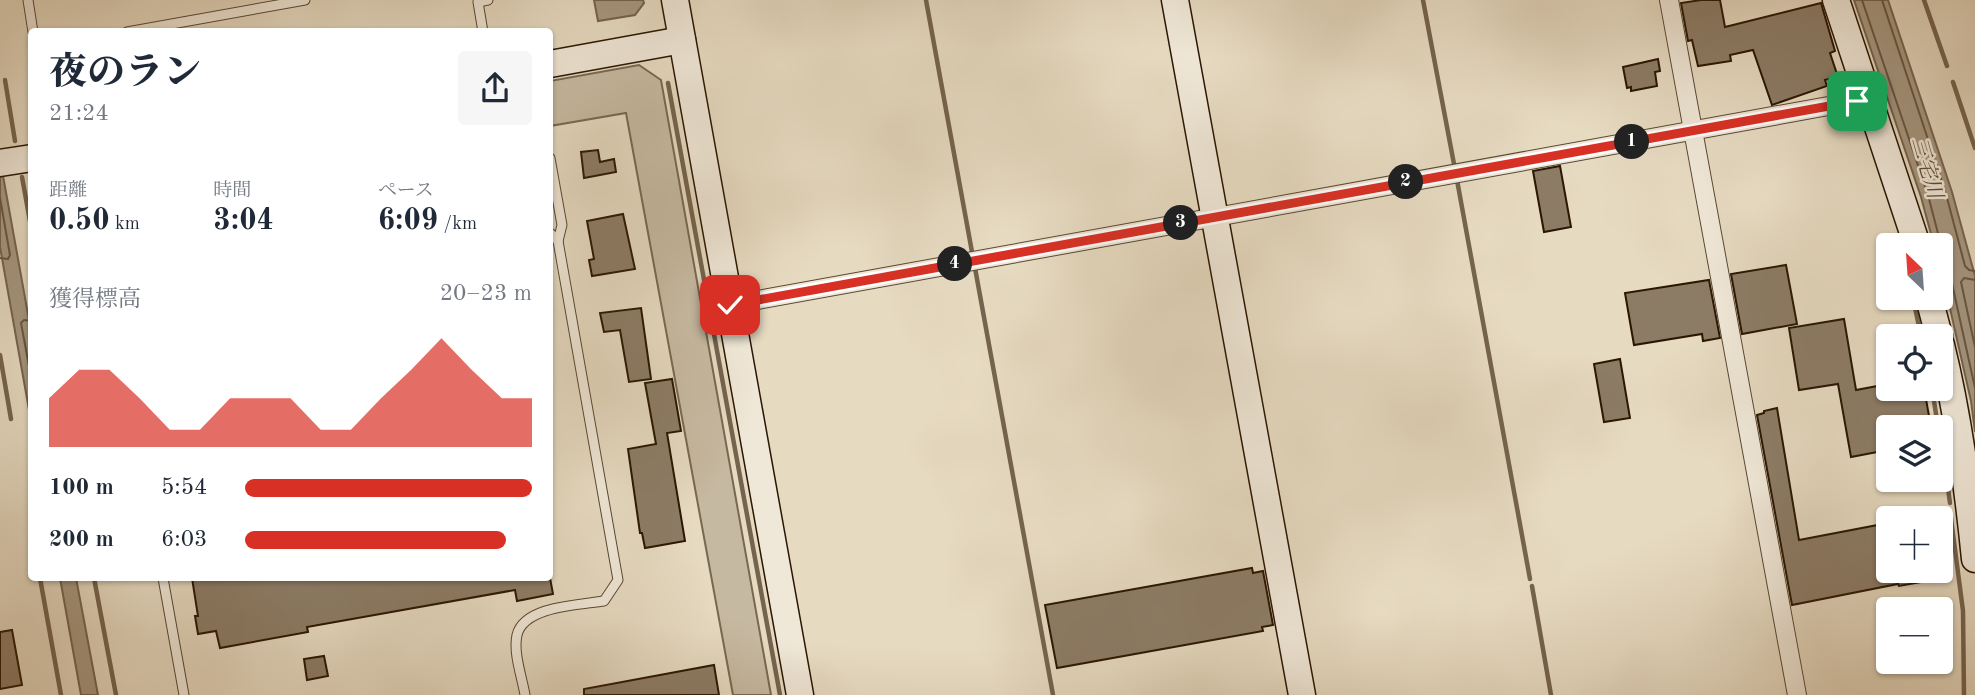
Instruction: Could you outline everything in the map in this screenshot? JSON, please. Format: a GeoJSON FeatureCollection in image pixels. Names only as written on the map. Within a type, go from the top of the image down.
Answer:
{"type":"FeatureCollection","features":[{"type":"Feature","properties":{"kind":"street"},"geometry":{"type":"LineString","coordinates":[[675,0],[800,695]]}},
{"type":"Feature","properties":{"kind":"street"},"geometry":{"type":"LineString","coordinates":[[1175,0],[1301,695]]}},
{"type":"Feature","properties":{"kind":"street"},"geometry":{"type":"LineString","coordinates":[[1669,0],[1797,695]]}},
{"type":"Feature","properties":{"kind":"street"},"geometry":{"type":"LineString","coordinates":[[1836,0],[1913,233]]}},
{"type":"Feature","properties":{"kind":"street"},"geometry":{"type":"LineString","coordinates":[[553,63],[682,40]]}},
{"type":"Feature","properties":{"kind":"street"},"geometry":{"type":"LineString","coordinates":[[730,305],[1867,99]]}},
{"type":"Feature","properties":{"kind":"street"},"geometry":{"type":"LineString","coordinates":[[2,163],[28,159]]}},
{"type":"Feature","properties":{"kind":"street"},"geometry":{"type":"LineString","coordinates":[[1952,401],[1975,559]]}},
{"type":"Feature","properties":{"kind":"lane"},"geometry":{"type":"LineString","coordinates":[[28,0],[32,28]]}},
{"type":"Feature","properties":{"kind":"lane"},"geometry":{"type":"LineString","coordinates":[[165,28],[305,0]]}},
{"type":"Feature","properties":{"kind":"lane"},"geometry":{"type":"LineString","coordinates":[[482,28],[478,2],[488,0]]}},
{"type":"Feature","properties":{"kind":"lane"},"geometry":{"type":"LineString","coordinates":[[525,695],[517,653],[517,634],[527,618],[545,611],[604,601],[618,580],[558,241],[562,225],[553,175]]}},
{"type":"Feature","properties":{"kind":"lane"},"geometry":{"type":"LineString","coordinates":[[553,236],[558,241]]}},
{"type":"Feature","properties":{"kind":"lane"},"geometry":{"type":"LineString","coordinates":[[164,581],[184,695]]}},
{"type":"Feature","properties":{"kind":"shaded area"},"geometry":{"type":"Polygon","coordinates":[[[639,65],[661,80],[771,695],[733,695],[626,113],[553,125],[553,80],[639,65]]]}},
{"type":"Feature","properties":{"kind":"water"},"geometry":{"type":"Polygon","coordinates":[[[594,0],[643,0],[644,3],[635,15],[598,21],[594,0]]]}},
{"type":"Feature","properties":{"kind":"water","name":"三宅川"},"geometry":{"type":"Polygon","coordinates":[[[1854,0],[1888,0],[1952,192],[1975,276],[1975,432],[1971,401],[1950,310],[1953,310],[1953,233],[1931,233],[1854,0]]]}},
{"type":"Feature","properties":{"kind":"water"},"geometry":{"type":"Polygon","coordinates":[[[0,159],[28,314],[28,404],[0,247],[0,159]]]}},
{"type":"Feature","properties":{"kind":"water"},"geometry":{"type":"Polygon","coordinates":[[[61,581],[77,581],[98,695],[81,695],[61,581]]]}},
{"type":"Feature","properties":{"kind":"building"},"geometry":{"type":"Polygon","coordinates":[[[1720,0],[1725,27],[1821,3],[1835,51],[1830,53],[1838,77],[1825,80],[1827,86],[1772,105],[1753,50],[1730,55],[1731,61],[1698,66],[1692,40],[1688,41],[1681,3],[1720,0]]]}},
{"type":"Feature","properties":{"kind":"building"},"geometry":{"type":"Polygon","coordinates":[[[1658,59],[1660,71],[1655,72],[1657,86],[1631,91],[1631,87],[1627,88],[1623,67],[1658,59]]]}},
{"type":"Feature","properties":{"kind":"building"},"geometry":{"type":"Polygon","coordinates":[[[598,150],[600,162],[614,159],[616,172],[584,178],[581,152],[598,150]]]}},
{"type":"Feature","properties":{"kind":"building"},"geometry":{"type":"Polygon","coordinates":[[[1560,166],[1571,227],[1544,232],[1533,171],[1560,166]]]}},
{"type":"Feature","properties":{"kind":"building"},"geometry":{"type":"Polygon","coordinates":[[[623,214],[635,269],[592,276],[589,260],[594,259],[587,221],[623,214]]]}},
{"type":"Feature","properties":{"kind":"building"},"geometry":{"type":"Polygon","coordinates":[[[1786,265],[1797,324],[1742,334],[1731,274],[1786,265]]]}},
{"type":"Feature","properties":{"kind":"building"},"geometry":{"type":"Polygon","coordinates":[[[1709,280],[1720,338],[1703,341],[1702,334],[1634,345],[1625,293],[1709,280]]]}},
{"type":"Feature","properties":{"kind":"building"},"geometry":{"type":"Polygon","coordinates":[[[641,308],[651,379],[629,382],[620,330],[604,332],[600,313],[641,308]]]}},
{"type":"Feature","properties":{"kind":"building"},"geometry":{"type":"Polygon","coordinates":[[[1844,319],[1856,390],[1876,386],[1876,401],[1926,401],[1929,415],[1876,415],[1876,452],[1851,457],[1838,384],[1799,390],[1789,328],[1844,319]]]}},
{"type":"Feature","properties":{"kind":"building"},"geometry":{"type":"Polygon","coordinates":[[[1620,359],[1630,418],[1604,422],[1594,364],[1620,359]]]}},
{"type":"Feature","properties":{"kind":"building"},"geometry":{"type":"Polygon","coordinates":[[[672,379],[681,431],[667,433],[685,541],[645,548],[640,533],[628,449],[656,444],[645,383],[672,379]]]}},
{"type":"Feature","properties":{"kind":"building"},"geometry":{"type":"Polygon","coordinates":[[[1777,408],[1799,540],[1876,525],[1876,583],[1916,583],[1898,584],[1792,605],[1757,415],[1777,408]]]}},
{"type":"Feature","properties":{"kind":"building"},"geometry":{"type":"Polygon","coordinates":[[[1252,568],[1253,573],[1263,571],[1273,625],[1262,627],[1263,631],[1057,668],[1045,605],[1252,568]]]}},
{"type":"Feature","properties":{"kind":"building"},"geometry":{"type":"Polygon","coordinates":[[[192,581],[551,581],[553,594],[517,601],[515,590],[307,627],[308,632],[220,648],[216,631],[198,634],[195,616],[198,616],[192,581]]]}},
{"type":"Feature","properties":{"kind":"building"},"geometry":{"type":"Polygon","coordinates":[[[12,630],[22,685],[0,689],[0,632],[12,630]]]}},
{"type":"Feature","properties":{"kind":"building"},"geometry":{"type":"Polygon","coordinates":[[[324,656],[328,676],[307,680],[304,659],[324,656]]]}},
{"type":"Feature","properties":{"kind":"building"},"geometry":{"type":"Polygon","coordinates":[[[714,665],[719,695],[584,695],[584,689],[714,665]]]}},
{"type":"Feature","properties":{"kind":"waterway"},"geometry":{"type":"LineString","coordinates":[[926,0],[972,252]]}},
{"type":"Feature","properties":{"kind":"waterway"},"geometry":{"type":"LineString","coordinates":[[1423,0],[1454,164]]}},
{"type":"Feature","properties":{"kind":"waterway"},"geometry":{"type":"LineString","coordinates":[[1924,0],[1947,66]]}},
{"type":"Feature","properties":{"kind":"waterway"},"geometry":{"type":"LineString","coordinates":[[5,80],[15,141]]}},
{"type":"Feature","properties":{"kind":"waterway"},"geometry":{"type":"LineString","coordinates":[[1953,82],[1975,148]]}},
{"type":"Feature","properties":{"kind":"waterway"},"geometry":{"type":"LineString","coordinates":[[668,83],[780,695]]}},
{"type":"Feature","properties":{"kind":"waterway"},"geometry":{"type":"LineString","coordinates":[[22,177],[28,210]]}},
{"type":"Feature","properties":{"kind":"waterway"},"geometry":{"type":"LineString","coordinates":[[1457,180],[1530,579]]}},
{"type":"Feature","properties":{"kind":"waterway"},"geometry":{"type":"LineString","coordinates":[[975,268],[1053,695]]}},
{"type":"Feature","properties":{"kind":"waterway"},"geometry":{"type":"LineString","coordinates":[[1916,310],[1918,324]]}},
{"type":"Feature","properties":{"kind":"waterway"},"geometry":{"type":"LineString","coordinates":[[0,355],[11,419]]}},
{"type":"Feature","properties":{"kind":"waterway"},"geometry":{"type":"LineString","coordinates":[[1934,401],[1936,415]]}},
{"type":"Feature","properties":{"kind":"waterway"},"geometry":{"type":"LineString","coordinates":[[1948,492],[1950,503]]}},
{"type":"Feature","properties":{"kind":"waterway"},"geometry":{"type":"LineString","coordinates":[[1953,534],[1963,611],[1964,695]]}},
{"type":"Feature","properties":{"kind":"waterway"},"geometry":{"type":"LineString","coordinates":[[41,581],[61,695]]}},
{"type":"Feature","properties":{"kind":"waterway"},"geometry":{"type":"LineString","coordinates":[[95,581],[116,695]]}},
{"type":"Feature","properties":{"kind":"waterway"},"geometry":{"type":"LineString","coordinates":[[1532,586],[1551,695]]}},
{"type":"Feature","properties":{"kind":"route"},"geometry":{"type":"LineString","coordinates":[[730,305],[1857,101]]}}]}
